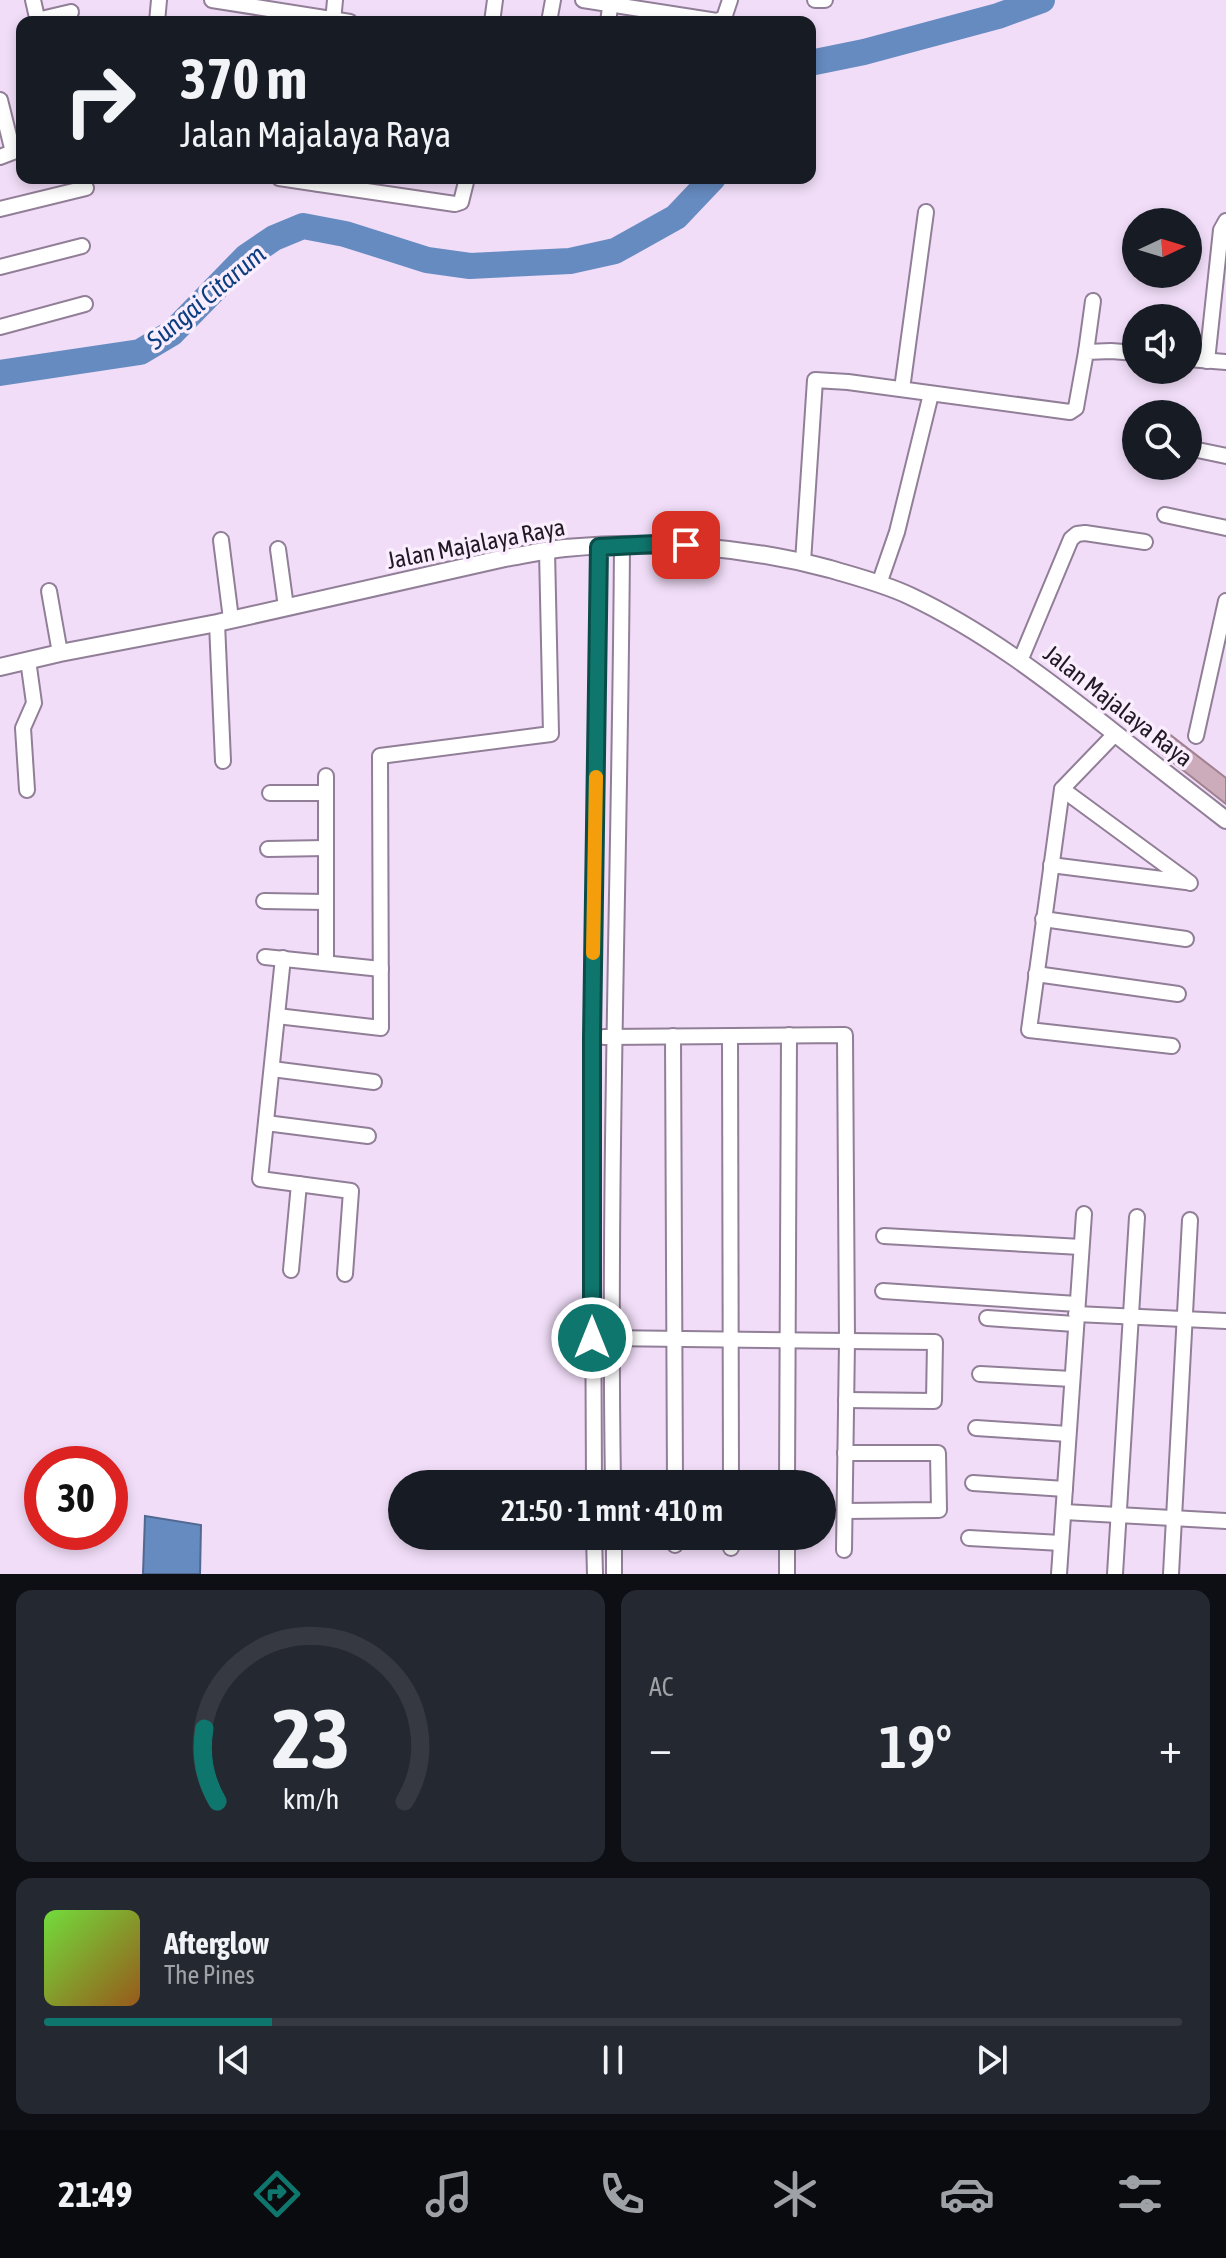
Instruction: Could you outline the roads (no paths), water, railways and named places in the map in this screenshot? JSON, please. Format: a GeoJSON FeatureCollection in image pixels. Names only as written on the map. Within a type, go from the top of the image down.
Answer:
{"type":"FeatureCollection","features":[{"type":"Feature","properties":{"kind":"street"},"geometry":{"type":"LineString","coordinates":[[212,0],[304,16]]}},
{"type":"Feature","properties":{"kind":"street"},"geometry":{"type":"LineString","coordinates":[[583,0],[692,16]]}},
{"type":"Feature","properties":{"kind":"street"},"geometry":{"type":"LineString","coordinates":[[815,0],[825,0]]}},
{"type":"Feature","properties":{"kind":"street"},"geometry":{"type":"LineString","coordinates":[[56,16],[71,12]]}},
{"type":"Feature","properties":{"kind":"street"},"geometry":{"type":"LineString","coordinates":[[0,100],[12,153]]}},
{"type":"Feature","properties":{"kind":"street"},"geometry":{"type":"LineString","coordinates":[[337,184],[455,204],[461,202],[466,184]]}},
{"type":"Feature","properties":{"kind":"street"},"geometry":{"type":"LineString","coordinates":[[0,209],[86,188]]}},
{"type":"Feature","properties":{"kind":"street"},"geometry":{"type":"LineString","coordinates":[[902,389],[926,212]]}},
{"type":"Feature","properties":{"kind":"street"},"geometry":{"type":"LineString","coordinates":[[1207,361],[1221,230],[1226,221]]}},
{"type":"Feature","properties":{"kind":"street"},"geometry":{"type":"LineString","coordinates":[[0,267],[82,246]]}},
{"type":"Feature","properties":{"kind":"street"},"geometry":{"type":"LineString","coordinates":[[803,562],[815,380],[1070,412],[1076,408],[1093,301]]}},
{"type":"Feature","properties":{"kind":"street"},"geometry":{"type":"LineString","coordinates":[[0,327],[85,304]]}},
{"type":"Feature","properties":{"kind":"street"},"geometry":{"type":"LineString","coordinates":[[1086,352],[1122,352]]}},
{"type":"Feature","properties":{"kind":"street"},"geometry":{"type":"LineString","coordinates":[[1202,360],[1226,362]]}},
{"type":"Feature","properties":{"kind":"street"},"geometry":{"type":"LineString","coordinates":[[879,584],[897,532],[931,394]]}},
{"type":"Feature","properties":{"kind":"street"},"geometry":{"type":"LineString","coordinates":[[1202,451],[1226,456]]}},
{"type":"Feature","properties":{"kind":"street"},"geometry":{"type":"LineString","coordinates":[[1165,515],[1226,528]]}},
{"type":"Feature","properties":{"kind":"street"},"geometry":{"type":"LineString","coordinates":[[1020,661],[1071,539],[1085,533],[1145,542]]}},
{"type":"Feature","properties":{"kind":"street"},"geometry":{"type":"LineString","coordinates":[[221,540],[223,761]]}},
{"type":"Feature","properties":{"kind":"street","name":"Jalan Majalaya Raya"},"geometry":{"type":"LineString","coordinates":[[0,667],[547,551],[686,545],[803,562],[909,595],[975,631],[1020,661],[1226,820]]}},
{"type":"Feature","properties":{"kind":"street"},"geometry":{"type":"LineString","coordinates":[[613,1470],[613,1036],[622,546]]}},
{"type":"Feature","properties":{"kind":"street"},"geometry":{"type":"LineString","coordinates":[[594,1470],[592,1037],[599,547]]}},
{"type":"Feature","properties":{"kind":"street"},"geometry":{"type":"LineString","coordinates":[[278,549],[286,607]]}},
{"type":"Feature","properties":{"kind":"street"},"geometry":{"type":"LineString","coordinates":[[277,1016],[381,1028],[380,756],[551,734],[547,551]]}},
{"type":"Feature","properties":{"kind":"street"},"geometry":{"type":"LineString","coordinates":[[49,591],[60,653]]}},
{"type":"Feature","properties":{"kind":"street"},"geometry":{"type":"LineString","coordinates":[[1196,736],[1226,601]]}},
{"type":"Feature","properties":{"kind":"street"},"geometry":{"type":"LineString","coordinates":[[599,603],[621,604]]}},
{"type":"Feature","properties":{"kind":"street"},"geometry":{"type":"LineString","coordinates":[[27,790],[23,728],[34,703],[28,660]]}},
{"type":"Feature","properties":{"kind":"street"},"geometry":{"type":"LineString","coordinates":[[1115,734],[1062,789],[1029,1030],[1172,1046]]}},
{"type":"Feature","properties":{"kind":"street"},"geometry":{"type":"LineString","coordinates":[[326,776],[326,963]]}},
{"type":"Feature","properties":{"kind":"street"},"geometry":{"type":"LineString","coordinates":[[1051,865],[1190,883],[1062,789]]}},
{"type":"Feature","properties":{"kind":"street"},"geometry":{"type":"LineString","coordinates":[[270,793],[326,793]]}},
{"type":"Feature","properties":{"kind":"street"},"geometry":{"type":"LineString","coordinates":[[268,849],[326,848]]}},
{"type":"Feature","properties":{"kind":"street"},"geometry":{"type":"LineString","coordinates":[[264,901],[326,902]]}},
{"type":"Feature","properties":{"kind":"street"},"geometry":{"type":"LineString","coordinates":[[1043,919],[1186,939]]}},
{"type":"Feature","properties":{"kind":"street"},"geometry":{"type":"LineString","coordinates":[[265,957],[381,969]]}},
{"type":"Feature","properties":{"kind":"street"},"geometry":{"type":"LineString","coordinates":[[283,958],[260,1179],[351,1191],[345,1274]]}},
{"type":"Feature","properties":{"kind":"street"},"geometry":{"type":"LineString","coordinates":[[1036,974],[1178,994]]}},
{"type":"Feature","properties":{"kind":"street"},"geometry":{"type":"LineString","coordinates":[[787,1470],[789,1035]]}},
{"type":"Feature","properties":{"kind":"street"},"geometry":{"type":"LineString","coordinates":[[592,1037],[845,1035],[847,1341],[844,1550]]}},
{"type":"Feature","properties":{"kind":"street"},"geometry":{"type":"LineString","coordinates":[[673,1036],[675,1470]]}},
{"type":"Feature","properties":{"kind":"street"},"geometry":{"type":"LineString","coordinates":[[730,1036],[731,1470]]}},
{"type":"Feature","properties":{"kind":"street"},"geometry":{"type":"LineString","coordinates":[[272,1069],[374,1082]]}},
{"type":"Feature","properties":{"kind":"street"},"geometry":{"type":"LineString","coordinates":[[266,1123],[368,1136]]}},
{"type":"Feature","properties":{"kind":"street"},"geometry":{"type":"LineString","coordinates":[[291,1270],[299,1184]]}},
{"type":"Feature","properties":{"kind":"street"},"geometry":{"type":"LineString","coordinates":[[1059,1574],[1084,1214]]}},
{"type":"Feature","properties":{"kind":"street"},"geometry":{"type":"LineString","coordinates":[[1115,1574],[1137,1217]]}},
{"type":"Feature","properties":{"kind":"street"},"geometry":{"type":"LineString","coordinates":[[1171,1574],[1190,1220]]}},
{"type":"Feature","properties":{"kind":"street"},"geometry":{"type":"LineString","coordinates":[[884,1236],[1081,1247]]}},
{"type":"Feature","properties":{"kind":"street"},"geometry":{"type":"LineString","coordinates":[[883,1291],[1076,1314],[1226,1321]]}},
{"type":"Feature","properties":{"kind":"street"},"geometry":{"type":"LineString","coordinates":[[987,1318],[1076,1314]]}},
{"type":"Feature","properties":{"kind":"street"},"geometry":{"type":"LineString","coordinates":[[592,1338],[935,1342],[934,1401],[846,1400]]}},
{"type":"Feature","properties":{"kind":"street"},"geometry":{"type":"LineString","coordinates":[[980,1374],[1072,1379]]}},
{"type":"Feature","properties":{"kind":"street"},"geometry":{"type":"LineString","coordinates":[[976,1428],[1068,1434]]}},
{"type":"Feature","properties":{"kind":"street"},"geometry":{"type":"LineString","coordinates":[[845,1453],[938,1453],[939,1510],[845,1511]]}},
{"type":"Feature","properties":{"kind":"street"},"geometry":{"type":"LineString","coordinates":[[973,1483],[1065,1489]]}},
{"type":"Feature","properties":{"kind":"street"},"geometry":{"type":"LineString","coordinates":[[1064,1512],[1226,1521]]}},
{"type":"Feature","properties":{"kind":"street"},"geometry":{"type":"LineString","coordinates":[[969,1538],[1061,1543]]}},
{"type":"Feature","properties":{"kind":"street"},"geometry":{"type":"LineString","coordinates":[[594,1550],[595,1574]]}},
{"type":"Feature","properties":{"kind":"street"},"geometry":{"type":"LineString","coordinates":[[614,1550],[614,1574]]}},
{"type":"Feature","properties":{"kind":"street"},"geometry":{"type":"LineString","coordinates":[[787,1550],[787,1574]]}},
{"type":"Feature","properties":{"kind":"water"},"geometry":{"type":"Polygon","coordinates":[[[145,1516],[201,1525],[200,1574],[143,1574],[145,1516]]]}},
{"type":"Feature","properties":{"kind":"waterway","name":"Sungai Citarum"},"geometry":{"type":"LineString","coordinates":[[816,62],[998,16],[1042,0]]}},
{"type":"Feature","properties":{"kind":"waterway","name":"Sungai Citarum"},"geometry":{"type":"LineString","coordinates":[[0,373],[140,352],[172,333],[246,257],[274,238],[303,226],[345,234],[427,260],[470,266],[570,261],[615,251],[676,217],[707,184]]}}]}
